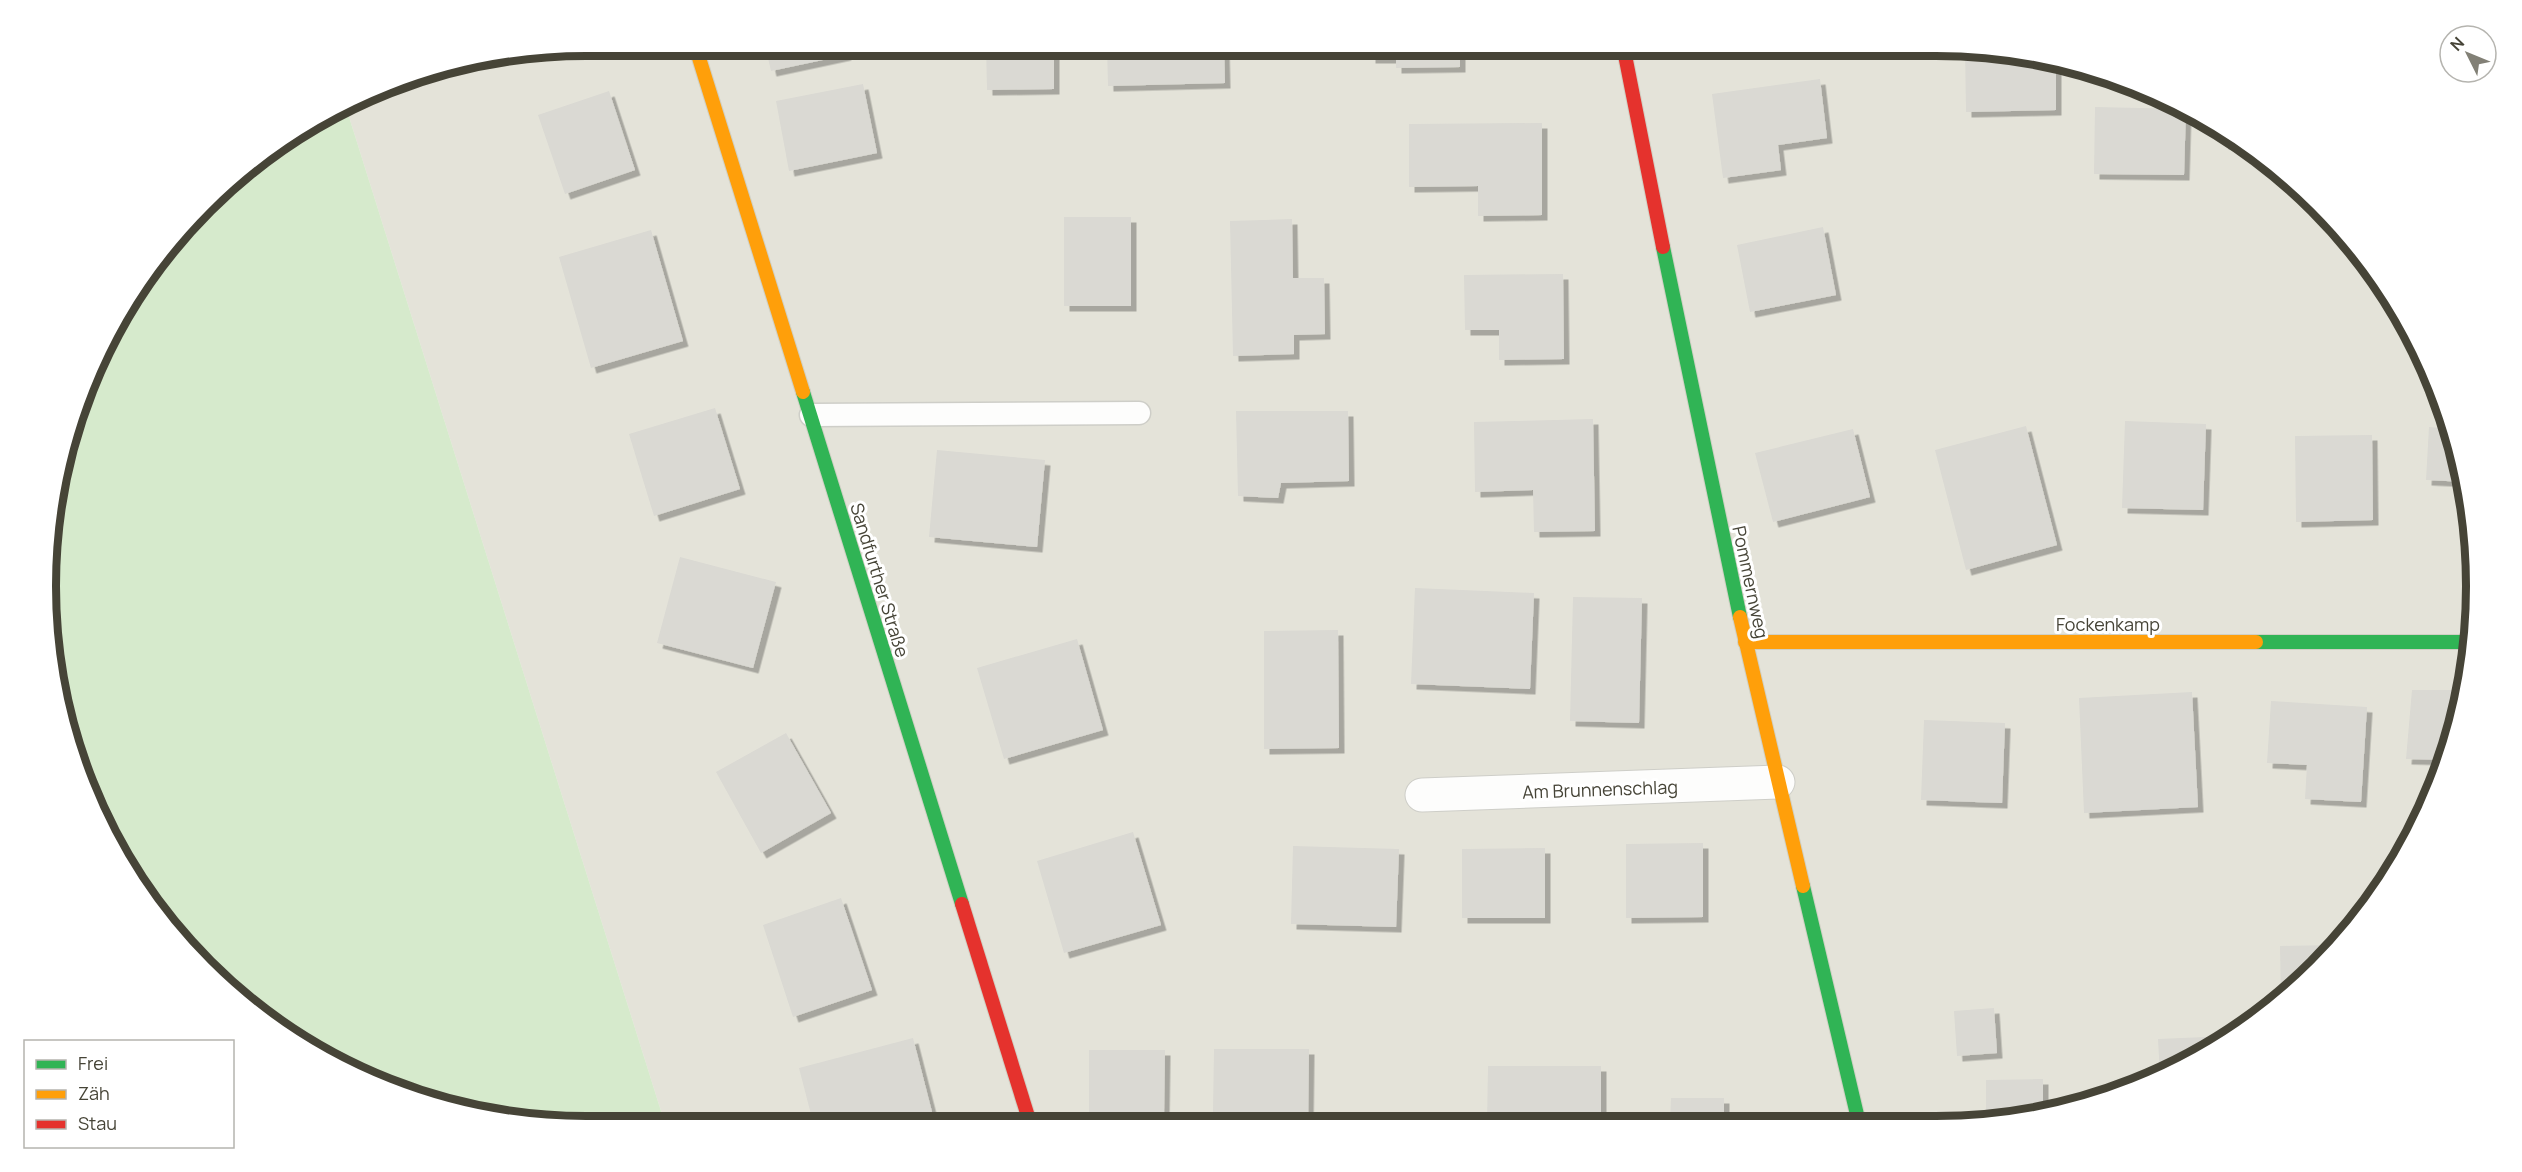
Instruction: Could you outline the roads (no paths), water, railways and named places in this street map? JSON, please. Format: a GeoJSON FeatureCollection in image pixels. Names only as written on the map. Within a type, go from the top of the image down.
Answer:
{"type":"FeatureCollection","features":[{"type":"Feature","properties":{"kind":"street","name":"Sandfurther Straße"},"geometry":{"type":"LineString","coordinates":[[698,56],[1028,1116]]}},
{"type":"Feature","properties":{"kind":"street","name":"Pommernweg"},"geometry":{"type":"LineString","coordinates":[[1625,56],[1745,642],[1857,1116]]}},
{"type":"Feature","properties":{"kind":"street","name":"Fockenkamp"},"geometry":{"type":"LineString","coordinates":[[1745,642],[2463,642]]}},
{"type":"Feature","properties":{"kind":"street","name":"Am Brunnenschlag"},"geometry":{"type":"LineString","coordinates":[[1422,795],[1778,782]]}},
{"type":"Feature","properties":{"kind":"lane"},"geometry":{"type":"LineString","coordinates":[[811,415],[1139,413]]}}]}
